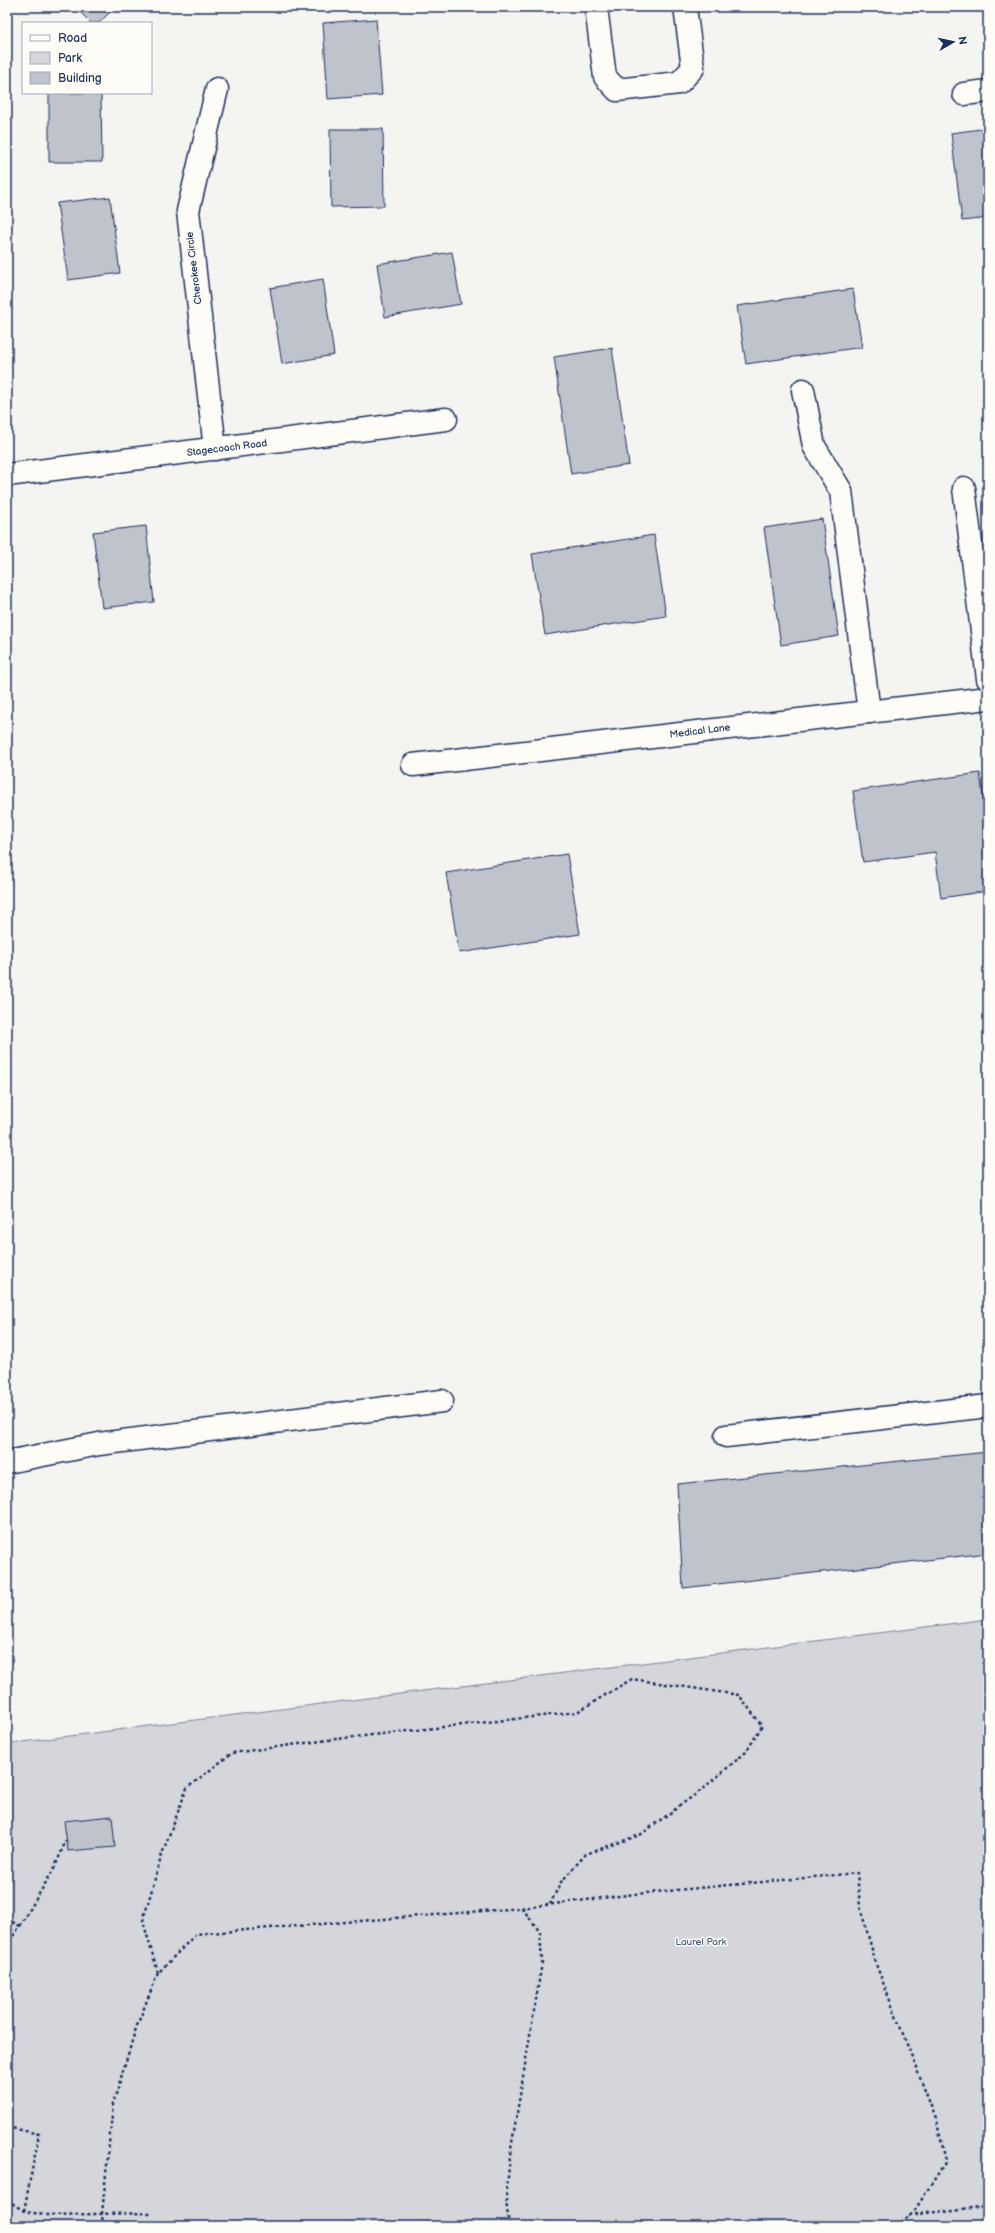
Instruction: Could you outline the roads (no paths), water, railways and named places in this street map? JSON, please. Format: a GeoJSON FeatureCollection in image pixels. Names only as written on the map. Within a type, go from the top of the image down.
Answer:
{"type":"FeatureCollection","features":[{"type":"Feature","properties":{"kind":"street"},"geometry":{"type":"LineString","coordinates":[[596,7],[604,77],[617,90],[679,83],[693,68],[685,7]]}},
{"type":"Feature","properties":{"kind":"street","name":"Cherokee Circle"},"geometry":{"type":"LineString","coordinates":[[215,449],[188,211],[217,89]]}},
{"type":"Feature","properties":{"kind":"street"},"geometry":{"type":"LineString","coordinates":[[964,94],[988,91]]}},
{"type":"Feature","properties":{"kind":"street"},"geometry":{"type":"LineString","coordinates":[[803,390],[814,446],[842,491],[869,712]]}},
{"type":"Feature","properties":{"kind":"street","name":"Stagecoach Road"},"geometry":{"type":"LineString","coordinates":[[7,475],[446,419]]}},
{"type":"Feature","properties":{"kind":"street"},"geometry":{"type":"LineString","coordinates":[[964,488],[988,679]]}},
{"type":"Feature","properties":{"kind":"street","name":"Medical Lane"},"geometry":{"type":"LineString","coordinates":[[412,765],[988,698]]}},
{"type":"Feature","properties":{"kind":"street"},"geometry":{"type":"LineString","coordinates":[[7,1462],[99,1444],[442,1401]]}},
{"type":"Feature","properties":{"kind":"street"},"geometry":{"type":"LineString","coordinates":[[726,1436],[988,1406]]}},
{"type":"Feature","properties":{"kind":"park label","name":"Laurel Park"},"geometry":{"type":"Point","coordinates":[701,1942]}}]}
